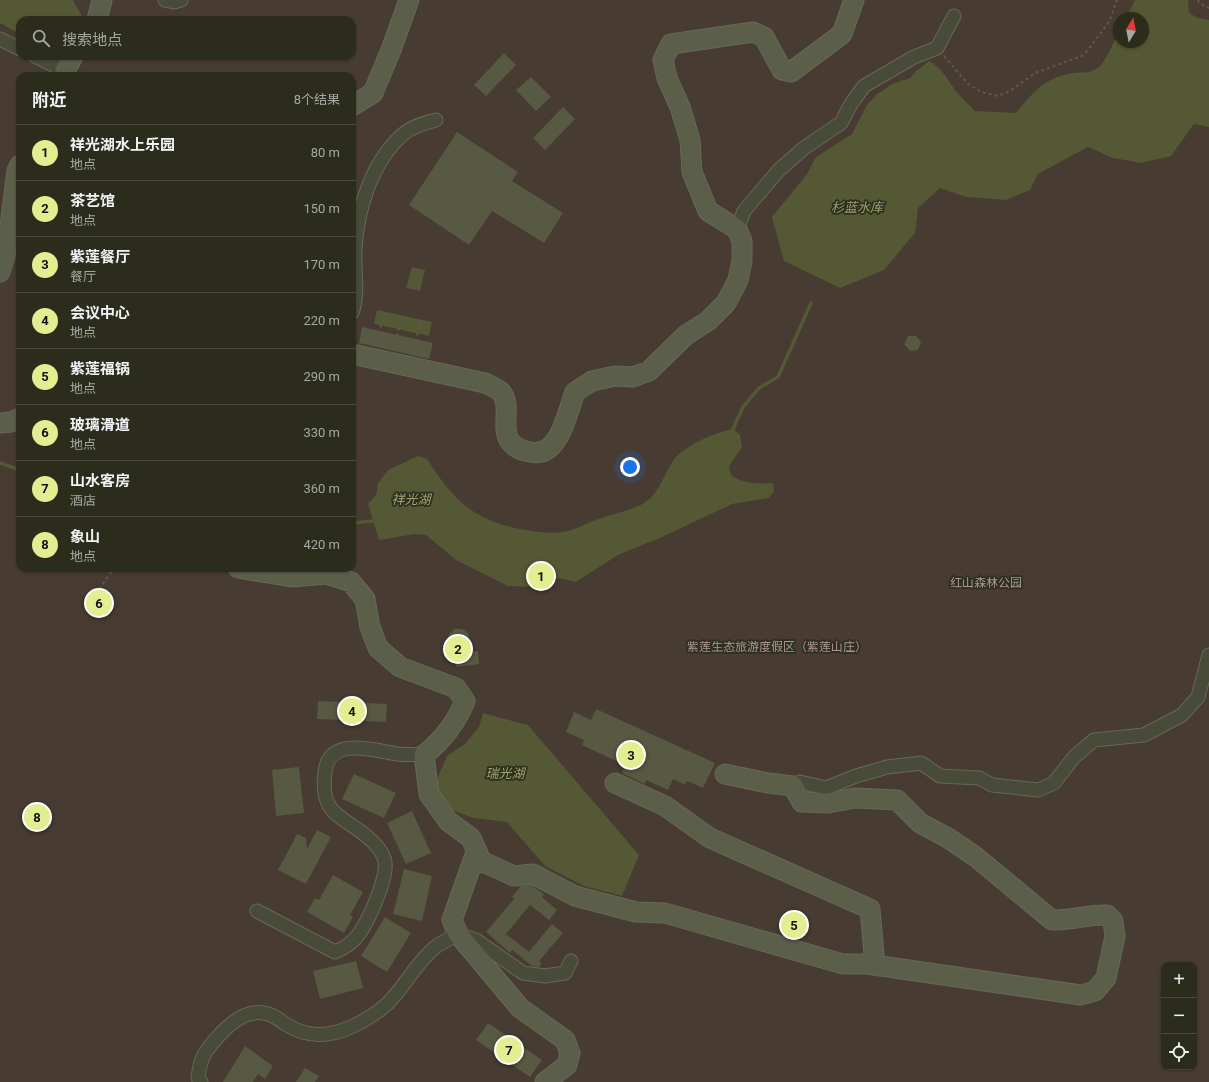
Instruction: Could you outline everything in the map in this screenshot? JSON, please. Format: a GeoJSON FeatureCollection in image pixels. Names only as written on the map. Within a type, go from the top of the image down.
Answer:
{"type":"FeatureCollection","features":[{"type":"Feature","properties":{"kind":"street"},"geometry":{"type":"LineString","coordinates":[[97,16],[102,0]]}},
{"type":"Feature","properties":{"kind":"street"},"geometry":{"type":"LineString","coordinates":[[165,0],[174,2],[181,0]]}},
{"type":"Feature","properties":{"kind":"street"},"geometry":{"type":"LineString","coordinates":[[356,103],[372,93],[392,50],[409,0]]}},
{"type":"Feature","properties":{"kind":"street"},"geometry":{"type":"LineString","coordinates":[[356,355],[485,383],[501,392],[506,407],[506,428],[509,440],[518,449],[536,453],[550,448],[561,434],[575,392],[592,381],[615,376],[633,377],[649,371],[686,335],[708,321],[726,303],[738,280],[742,261],[742,241],[737,229],[708,211],[692,172],[690,140],[680,107],[667,78],[663,60],[671,44],[753,32],[764,37],[782,70],[791,72],[842,34],[854,0]]}},
{"type":"Feature","properties":{"kind":"street"},"geometry":{"type":"LineString","coordinates":[[737,229],[744,211],[779,170],[804,148],[841,123],[851,104],[864,86],[914,57],[937,48],[954,16]]}},
{"type":"Feature","properties":{"kind":"street"},"geometry":{"type":"LineString","coordinates":[[0,39],[16,47]]}},
{"type":"Feature","properties":{"kind":"street"},"geometry":{"type":"LineString","coordinates":[[46,60],[68,68]]}},
{"type":"Feature","properties":{"kind":"street"},"geometry":{"type":"LineString","coordinates":[[356,241],[360,210],[372,177],[386,153],[401,136],[421,124],[436,120]]}},
{"type":"Feature","properties":{"kind":"street"},"geometry":{"type":"LineString","coordinates":[[0,272],[7,249],[16,179]]}},
{"type":"Feature","properties":{"kind":"street"},"geometry":{"type":"LineString","coordinates":[[0,423],[16,419]]}},
{"type":"Feature","properties":{"kind":"street"},"geometry":{"type":"LineString","coordinates":[[257,911],[335,952],[347,947],[359,935],[379,894],[384,872],[385,858],[376,845],[362,831],[342,820],[331,810],[324,796],[325,764],[335,753],[345,748],[358,748],[399,754],[424,754],[450,730],[465,701],[456,688],[400,666],[378,648],[370,627],[365,599],[351,582],[327,574],[292,577],[262,572]]}},
{"type":"Feature","properties":{"kind":"street"},"geometry":{"type":"LineString","coordinates":[[725,774],[768,784],[793,786],[800,782],[826,788],[881,768],[921,763],[940,776],[979,778],[992,785],[1038,790],[1054,783],[1074,757],[1094,740],[1144,735],[1182,715],[1198,697],[1209,655]]}},
{"type":"Feature","properties":{"kind":"street"},"geometry":{"type":"LineString","coordinates":[[424,754],[429,794],[448,821],[471,838],[481,861],[514,876],[533,874],[575,896],[636,912],[665,913],[843,964],[875,965],[1081,995],[1095,991],[1106,978],[1115,936],[1113,922],[1107,915],[1096,915],[1081,919],[1052,920],[976,857],[948,838],[920,823],[898,800],[855,798],[828,803],[802,802],[793,786]]}},
{"type":"Feature","properties":{"kind":"street"},"geometry":{"type":"LineString","coordinates":[[615,783],[665,806],[710,838],[870,909],[875,965]]}},
{"type":"Feature","properties":{"kind":"street"},"geometry":{"type":"LineString","coordinates":[[476,852],[452,920],[458,934],[520,1008],[565,1040],[570,1053],[567,1065],[545,1082]]}},
{"type":"Feature","properties":{"kind":"street"},"geometry":{"type":"LineString","coordinates":[[201,1082],[198,1078],[200,1066],[207,1050],[236,1020],[250,1014],[262,1012],[275,1016],[302,1033],[315,1036],[331,1034],[350,1027],[370,1016],[387,1004],[418,964],[433,948],[458,934],[476,940],[523,974],[545,976],[565,973],[571,961]]}},
{"type":"Feature","properties":{"kind":"path"},"geometry":{"type":"LineString","coordinates":[[937,48],[967,83],[981,92],[998,96],[1010,91],[1035,73],[1084,55],[1109,22],[1117,0]]}},
{"type":"Feature","properties":{"kind":"path"},"geometry":{"type":"LineString","coordinates":[[1198,0],[1199,3],[1209,8]]}},
{"type":"Feature","properties":{"kind":"path"},"geometry":{"type":"LineString","coordinates":[[371,359],[385,312]]}},
{"type":"Feature","properties":{"kind":"path"},"geometry":{"type":"LineString","coordinates":[[399,365],[399,329],[402,315]]}},
{"type":"Feature","properties":{"kind":"path"},"geometry":{"type":"LineString","coordinates":[[399,365],[418,333],[421,320]]}},
{"type":"Feature","properties":{"kind":"path"},"geometry":{"type":"LineString","coordinates":[[96,594],[111,572]]}},
{"type":"Feature","properties":{"kind":"green space","name":"紫莲生态旅游度假区（紫莲山庄）"},"geometry":{"type":"Polygon","coordinates":[[[0,0],[1209,0],[1209,1082],[0,1082],[0,0]]]}},
{"type":"Feature","properties":{"kind":"water"},"geometry":{"type":"Polygon","coordinates":[[[0,0],[73,0],[82,16],[16,16],[16,32],[0,23],[0,0]]]}},
{"type":"Feature","properties":{"kind":"water","name":"杉蓝水库"},"geometry":{"type":"Polygon","coordinates":[[[1135,0],[1188,0],[1189,13],[1198,18],[1209,20],[1209,127],[1194,124],[1171,156],[1141,163],[1113,158],[1088,147],[1038,174],[1030,190],[1006,200],[966,197],[940,188],[918,208],[915,233],[884,270],[840,288],[784,261],[772,217],[807,174],[816,157],[852,134],[867,105],[876,95],[892,84],[910,78],[929,61],[940,69],[958,93],[975,111],[1016,113],[1039,88],[1052,79],[1073,73],[1092,71],[1099,67],[1113,44],[1113,48],[1149,48],[1149,12],[1129,12],[1135,0]]]}},
{"type":"Feature","properties":{"kind":"water"},"geometry":{"type":"Polygon","coordinates":[[[412,267],[425,270],[420,291],[406,288],[412,267]]]}},
{"type":"Feature","properties":{"kind":"water"},"geometry":{"type":"Polygon","coordinates":[[[377,310],[432,322],[429,336],[374,324],[377,310]]]}},
{"type":"Feature","properties":{"kind":"water","name":"祥光湖"},"geometry":{"type":"Polygon","coordinates":[[[733,429],[740,435],[742,447],[729,466],[731,475],[751,483],[773,483],[774,491],[769,498],[732,504],[662,537],[618,555],[576,582],[558,578],[544,587],[508,586],[456,560],[426,535],[415,534],[379,540],[368,504],[376,495],[378,483],[388,470],[418,456],[427,459],[436,473],[455,496],[476,513],[503,525],[530,531],[551,533],[567,531],[634,508],[644,503],[654,494],[673,461],[684,450],[700,440],[726,430],[733,429]]]}},
{"type":"Feature","properties":{"kind":"water","name":"瑞光湖"},"geometry":{"type":"Polygon","coordinates":[[[483,713],[528,725],[639,855],[622,896],[584,886],[545,866],[507,822],[473,818],[447,808],[435,784],[447,756],[465,744],[479,727],[483,713]]]}},
{"type":"Feature","properties":{"kind":"building"},"geometry":{"type":"Polygon","coordinates":[[[504,53],[516,65],[486,96],[474,85],[504,53]]]}},
{"type":"Feature","properties":{"kind":"building"},"geometry":{"type":"Polygon","coordinates":[[[531,77],[551,97],[536,111],[516,90],[531,77]]]}},
{"type":"Feature","properties":{"kind":"building"},"geometry":{"type":"Polygon","coordinates":[[[563,107],[575,119],[545,150],[533,138],[563,107]]]}},
{"type":"Feature","properties":{"kind":"building"},"geometry":{"type":"Polygon","coordinates":[[[457,132],[518,172],[512,181],[563,213],[544,243],[492,211],[469,245],[409,205],[457,132]]]}},
{"type":"Feature","properties":{"kind":"building"},"geometry":{"type":"Polygon","coordinates":[[[362,327],[433,343],[429,359],[359,343],[362,327]]]}},
{"type":"Feature","properties":{"kind":"building"},"geometry":{"type":"Polygon","coordinates":[[[908,336],[916,336],[921,342],[918,350],[910,351],[904,344],[908,336]]]}},
{"type":"Feature","properties":{"kind":"building"},"geometry":{"type":"Polygon","coordinates":[[[455,629],[462,629],[468,633],[470,640],[468,652],[478,651],[479,664],[456,667],[454,651],[450,648],[447,641],[449,634],[455,629]]]}},
{"type":"Feature","properties":{"kind":"building"},"geometry":{"type":"Polygon","coordinates":[[[318,701],[387,704],[386,722],[317,719],[318,701]]]}},
{"type":"Feature","properties":{"kind":"building"},"geometry":{"type":"Polygon","coordinates":[[[596,709],[715,763],[703,788],[687,781],[685,785],[673,779],[668,790],[646,780],[645,784],[622,773],[625,765],[582,745],[584,740],[566,732],[574,712],[591,720],[596,709]]]}},
{"type":"Feature","properties":{"kind":"building"},"geometry":{"type":"Polygon","coordinates":[[[299,767],[304,813],[276,816],[272,770],[299,767]]]}},
{"type":"Feature","properties":{"kind":"building"},"geometry":{"type":"Polygon","coordinates":[[[354,774],[396,793],[384,818],[342,799],[354,774]]]}},
{"type":"Feature","properties":{"kind":"building"},"geometry":{"type":"Polygon","coordinates":[[[412,811],[431,853],[406,864],[387,823],[412,811]]]}},
{"type":"Feature","properties":{"kind":"building"},"geometry":{"type":"Polygon","coordinates":[[[317,830],[331,837],[306,884],[278,870],[297,834],[306,838],[307,849],[317,830]]]}},
{"type":"Feature","properties":{"kind":"building"},"geometry":{"type":"Polygon","coordinates":[[[404,869],[432,876],[422,921],[393,914],[404,869]]]}},
{"type":"Feature","properties":{"kind":"building"},"geometry":{"type":"Polygon","coordinates":[[[333,875],[363,892],[350,915],[353,917],[344,933],[307,912],[315,898],[319,900],[333,875]]]}},
{"type":"Feature","properties":{"kind":"building"},"geometry":{"type":"Polygon","coordinates":[[[531,885],[544,894],[542,897],[557,910],[549,920],[530,905],[506,934],[529,952],[552,924],[563,933],[539,961],[542,963],[539,967],[532,966],[512,950],[510,953],[486,932],[514,899],[512,897],[521,886],[531,885]]]}},
{"type":"Feature","properties":{"kind":"building"},"geometry":{"type":"Polygon","coordinates":[[[385,917],[411,933],[387,972],[361,956],[385,917]]]}},
{"type":"Feature","properties":{"kind":"building"},"geometry":{"type":"Polygon","coordinates":[[[356,961],[363,988],[320,999],[313,971],[356,961]]]}},
{"type":"Feature","properties":{"kind":"building"},"geometry":{"type":"Polygon","coordinates":[[[488,1023],[542,1060],[530,1077],[476,1040],[488,1023]]]}},
{"type":"Feature","properties":{"kind":"building"},"geometry":{"type":"Polygon","coordinates":[[[245,1046],[273,1066],[265,1079],[258,1074],[253,1082],[223,1082],[245,1046]]]}},
{"type":"Feature","properties":{"kind":"building"},"geometry":{"type":"Polygon","coordinates":[[[305,1068],[319,1076],[315,1082],[296,1082],[305,1068]]]}},
{"type":"Feature","properties":{"kind":"waterway"},"geometry":{"type":"LineString","coordinates":[[733,429],[743,407],[759,388],[778,377],[811,303]]}},
{"type":"Feature","properties":{"kind":"waterway"},"geometry":{"type":"LineString","coordinates":[[0,463],[16,469]]}},
{"type":"Feature","properties":{"kind":"waterway"},"geometry":{"type":"LineString","coordinates":[[356,523],[373,521]]}},
{"type":"Feature","properties":{"kind":"place","name":"祥光湖水上乐园"},"geometry":{"type":"Point","coordinates":[541,576]}},
{"type":"Feature","properties":{"kind":"place","name":"玻璃滑道"},"geometry":{"type":"Point","coordinates":[99,603]}},
{"type":"Feature","properties":{"kind":"place","name":"茶艺馆"},"geometry":{"type":"Point","coordinates":[458,649]}},
{"type":"Feature","properties":{"kind":"place","name":"会议中心"},"geometry":{"type":"Point","coordinates":[352,711]}},
{"type":"Feature","properties":{"kind":"place","name":"紫莲餐厅"},"geometry":{"type":"Point","coordinates":[631,755]}},
{"type":"Feature","properties":{"kind":"place","name":"象山"},"geometry":{"type":"Point","coordinates":[37,817]}},
{"type":"Feature","properties":{"kind":"place","name":"紫莲福锅"},"geometry":{"type":"Point","coordinates":[794,925]}},
{"type":"Feature","properties":{"kind":"place","name":"山水客房"},"geometry":{"type":"Point","coordinates":[509,1050]}},
{"type":"Feature","properties":{"kind":"park label","name":"红山森林公园"},"geometry":{"type":"Point","coordinates":[986,583]}}]}
